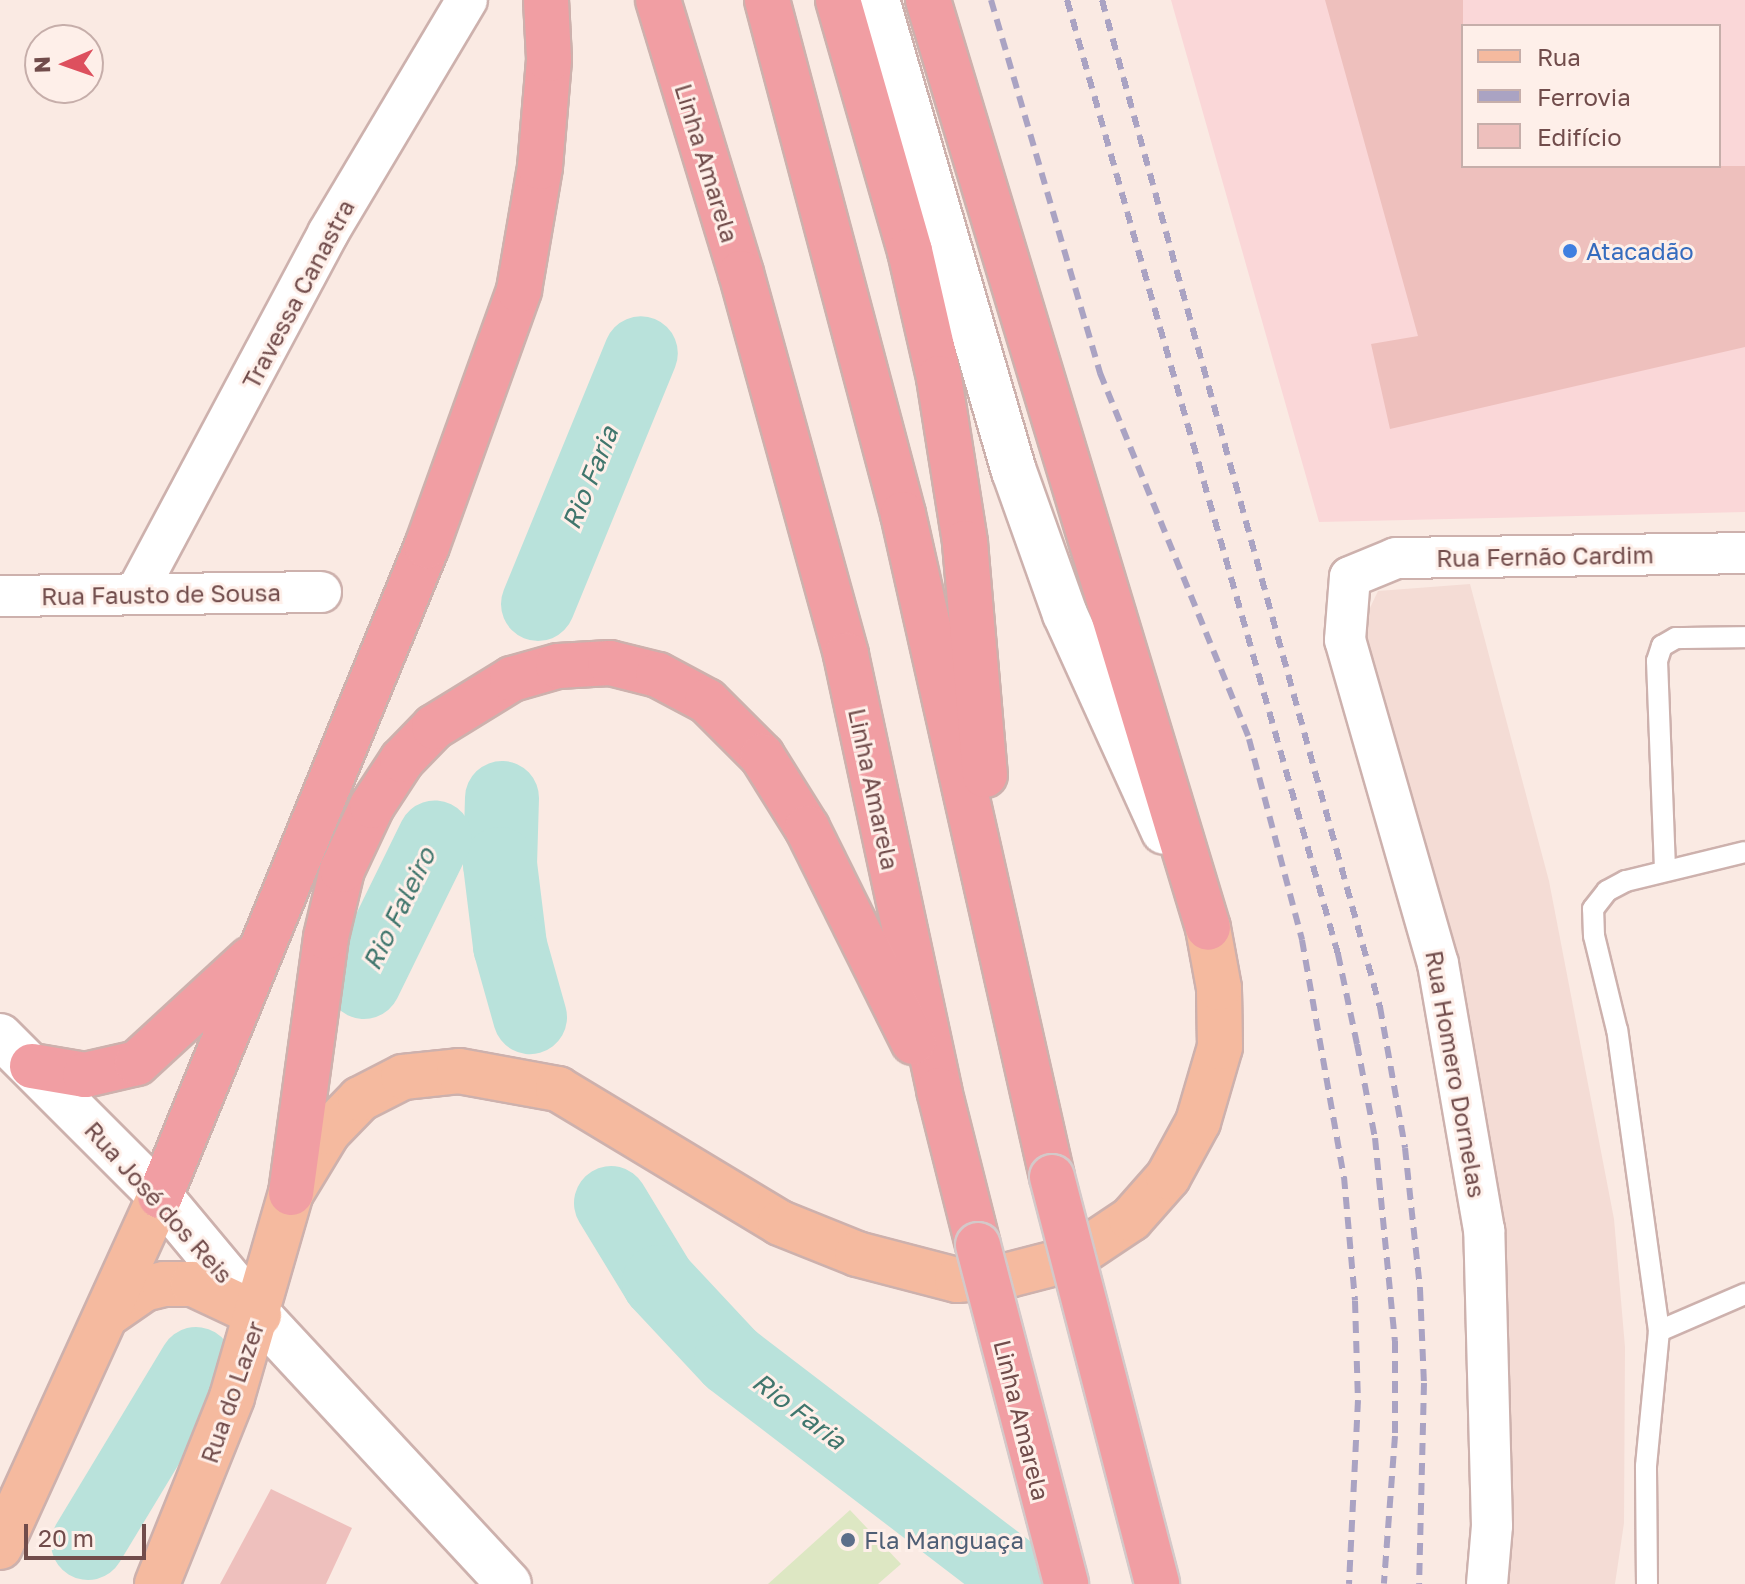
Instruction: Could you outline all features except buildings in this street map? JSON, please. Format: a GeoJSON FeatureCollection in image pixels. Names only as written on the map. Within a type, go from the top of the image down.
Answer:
{"type":"FeatureCollection","features":[{"type":"Feature","properties":{"kind":"highway"},"geometry":{"type":"LineString","coordinates":[[160,1196],[427,546],[519,290],[540,167],[549,59],[546,0]]}},
{"type":"Feature","properties":{"kind":"highway","name":"Linha Amarela"},"geometry":{"type":"LineString","coordinates":[[658,0],[741,273],[846,655],[939,1090],[1066,1584]]}},
{"type":"Feature","properties":{"kind":"highway"},"geometry":{"type":"LineString","coordinates":[[767,0],[903,514],[1052,1177],[1157,1584]]}},
{"type":"Feature","properties":{"kind":"highway"},"geometry":{"type":"LineString","coordinates":[[838,0],[913,265],[939,378],[965,543],[998,941]]}},
{"type":"Feature","properties":{"kind":"highway"},"geometry":{"type":"LineString","coordinates":[[928,0],[1208,928]]}},
{"type":"Feature","properties":{"kind":"highway"},"geometry":{"type":"LineString","coordinates":[[291,1193],[326,937],[342,870],[372,806],[402,760],[434,727],[512,679],[558,666],[610,663],[658,675],[707,701],[762,756],[807,828],[939,1090]]}},
{"type":"Feature","properties":{"kind":"highway"},"geometry":{"type":"LineString","coordinates":[[32,1066],[85,1075],[137,1063],[263,946]]}},
{"type":"Feature","properties":{"kind":"main road"},"geometry":{"type":"LineString","coordinates":[[877,0],[1014,471],[1065,614],[1208,928]]}},
{"type":"Feature","properties":{"kind":"main road","name":"Rua do Lazer"},"geometry":{"type":"LineString","coordinates":[[157,1584],[208,1463],[259,1315],[291,1193],[328,1132],[360,1099],[403,1077],[459,1071],[558,1089],[780,1223],[857,1254],[957,1280],[1009,1275],[1071,1259],[1131,1219],[1168,1177],[1198,1122],[1220,1047],[1219,988],[1208,928]]}},
{"type":"Feature","properties":{"kind":"main road","name":"Rua José dos Reis"},"geometry":{"type":"LineString","coordinates":[[0,1036],[160,1196],[259,1315],[509,1584]]}},
{"type":"Feature","properties":{"kind":"main road"},"geometry":{"type":"LineString","coordinates":[[0,1547],[111,1312],[160,1196]]}},
{"type":"Feature","properties":{"kind":"main road"},"geometry":{"type":"LineString","coordinates":[[111,1312],[144,1289],[164,1284],[193,1284],[259,1315]]}},
{"type":"Feature","properties":{"kind":"street","name":"Travessa Canastra"},"geometry":{"type":"LineString","coordinates":[[136,593],[328,233],[467,0]]}},
{"type":"Feature","properties":{"kind":"street","name":"Rua Fernão Cardim"},"geometry":{"type":"LineString","coordinates":[[1350,577],[1396,558],[1745,553]]}},
{"type":"Feature","properties":{"kind":"street","name":"Rua Homero Dornelas"},"geometry":{"type":"LineString","coordinates":[[1350,577],[1345,640],[1438,964],[1484,1230],[1492,1526],[1487,1584]]}},
{"type":"Feature","properties":{"kind":"street","name":"Rua Fausto de Sousa"},"geometry":{"type":"LineString","coordinates":[[0,596],[321,592]]}},
{"type":"Feature","properties":{"kind":"lane"},"geometry":{"type":"LineString","coordinates":[[1665,869],[1657,661],[1662,646],[1676,638],[1745,637]]}},
{"type":"Feature","properties":{"kind":"lane"},"geometry":{"type":"LineString","coordinates":[[1647,1584],[1646,1466],[1659,1331],[1617,1030],[1594,936],[1593,909],[1607,891],[1626,881],[1665,869],[1745,852]]}},
{"type":"Feature","properties":{"kind":"lane"},"geometry":{"type":"LineString","coordinates":[[1659,1331],[1745,1294]]}},
{"type":"Feature","properties":{"kind":"shaded area"},"geometry":{"type":"Polygon","coordinates":[[[1171,0],[1745,0],[1745,512],[1319,522],[1171,0]]]}},
{"type":"Feature","properties":{"kind":"shaded area"},"geometry":{"type":"Polygon","coordinates":[[[1470,584],[1549,881],[1614,1219],[1625,1347],[1624,1523],[1615,1584],[1493,1584],[1480,1140],[1353,644],[1378,591],[1470,584]]]}},
{"type":"Feature","properties":{"kind":"green space","name":"Fla Manguaça"},"geometry":{"type":"Polygon","coordinates":[[[850,1510],[901,1564],[878,1584],[768,1584],[850,1510]]]}},
{"type":"Feature","properties":{"kind":"waterway","name":"Rio Faria"},"geometry":{"type":"LineString","coordinates":[[538,604],[641,353]]}},
{"type":"Feature","properties":{"kind":"waterway","name":"Rio Faria"},"geometry":{"type":"LineString","coordinates":[[502,798],[500,864],[510,946],[530,1017]]}},
{"type":"Feature","properties":{"kind":"waterway","name":"Rio Faleiro"},"geometry":{"type":"LineString","coordinates":[[364,982],[435,837]]}},
{"type":"Feature","properties":{"kind":"waterway","name":"Rio Faria"},"geometry":{"type":"LineString","coordinates":[[611,1203],[659,1282],[731,1359],[1025,1584]]}},
{"type":"Feature","properties":{"kind":"waterway","name":"Rio Faleiro"},"geometry":{"type":"LineString","coordinates":[[88,1543],[196,1364]]}},
{"type":"Feature","properties":{"kind":"railway"},"geometry":{"type":"LineString","coordinates":[[991,0],[1100,373],[1249,739],[1302,940],[1344,1177],[1355,1301],[1358,1400],[1349,1584]]}},
{"type":"Feature","properties":{"kind":"railway"},"geometry":{"type":"LineString","coordinates":[[1067,0],[1338,954],[1357,1044],[1375,1138],[1395,1341],[1395,1436],[1384,1584]]}},
{"type":"Feature","properties":{"kind":"railway"},"geometry":{"type":"LineString","coordinates":[[1102,0],[1380,1007],[1405,1148],[1420,1289],[1424,1383],[1419,1584]]}},
{"type":"Feature","properties":{"kind":"place","name":"Atacadão"},"geometry":{"type":"Point","coordinates":[1570,251]}},
{"type":"Feature","properties":{"kind":"place","name":"Fla Manguaça"},"geometry":{"type":"Point","coordinates":[848,1540]}}]}
